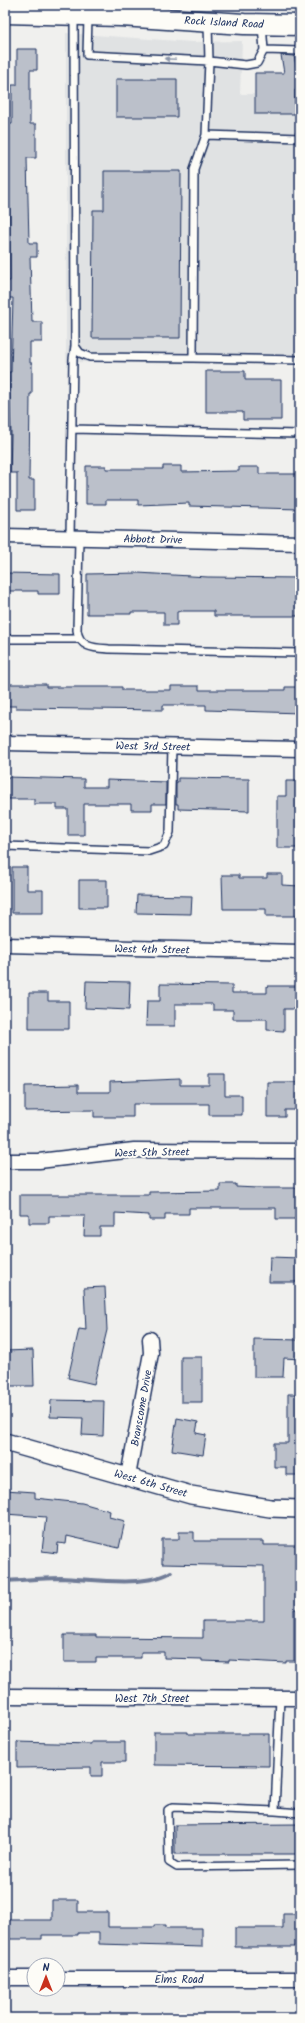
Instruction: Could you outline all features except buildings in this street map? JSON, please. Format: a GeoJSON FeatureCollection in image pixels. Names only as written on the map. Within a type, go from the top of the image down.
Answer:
{"type":"FeatureCollection","features":[{"type":"Feature","properties":{"kind":"main road","name":"Rock Island Road"},"geometry":{"type":"LineString","coordinates":[[5,13],[300,25]]}},
{"type":"Feature","properties":{"kind":"street","name":"Abbott Drive"},"geometry":{"type":"LineString","coordinates":[[5,536],[300,543]]}},
{"type":"Feature","properties":{"kind":"street","name":"West 3rd Street"},"geometry":{"type":"LineString","coordinates":[[5,743],[300,748]]}},
{"type":"Feature","properties":{"kind":"street","name":"West 4th Street"},"geometry":{"type":"LineString","coordinates":[[5,945],[300,952]]}},
{"type":"Feature","properties":{"kind":"street","name":"West 5th Street"},"geometry":{"type":"LineString","coordinates":[[5,1161],[39,1161],[134,1150],[300,1151]]}},
{"type":"Feature","properties":{"kind":"street","name":"Branscome Drive"},"geometry":{"type":"LineString","coordinates":[[128,1476],[151,1353],[150,1340]]}},
{"type":"Feature","properties":{"kind":"street","name":"West 6th Street"},"geometry":{"type":"LineString","coordinates":[[5,1442],[191,1495],[270,1508],[300,1509]]}},
{"type":"Feature","properties":{"kind":"street","name":"West 7th Street"},"geometry":{"type":"LineString","coordinates":[[5,1696],[300,1698]]}},
{"type":"Feature","properties":{"kind":"street"},"geometry":{"type":"LineString","coordinates":[[5,1978],[26,1978]]}},
{"type":"Feature","properties":{"kind":"street","name":"Elms Road"},"geometry":{"type":"LineString","coordinates":[[66,1978],[300,1979]]}},
{"type":"Feature","properties":{"kind":"lane"},"geometry":{"type":"LineString","coordinates":[[81,15],[88,55],[209,61],[246,65],[257,63],[264,50],[262,24]]}},
{"type":"Feature","properties":{"kind":"lane"},"geometry":{"type":"LineString","coordinates":[[81,15],[72,429],[74,537],[78,630],[80,639],[86,645],[94,648],[300,653]]}},
{"type":"Feature","properties":{"kind":"lane"},"geometry":{"type":"LineString","coordinates":[[193,358],[194,169],[206,135],[209,61],[208,22]]}},
{"type":"Feature","properties":{"kind":"lane"},"geometry":{"type":"LineString","coordinates":[[264,50],[300,51]]}},
{"type":"Feature","properties":{"kind":"lane"},"geometry":{"type":"LineString","coordinates":[[206,135],[300,138]]}},
{"type":"Feature","properties":{"kind":"lane"},"geometry":{"type":"LineString","coordinates":[[75,346],[80,353],[90,357],[300,360]]}},
{"type":"Feature","properties":{"kind":"lane"},"geometry":{"type":"LineString","coordinates":[[72,429],[300,434]]}},
{"type":"Feature","properties":{"kind":"lane"},"geometry":{"type":"LineString","coordinates":[[5,639],[80,639]]}},
{"type":"Feature","properties":{"kind":"lane"},"geometry":{"type":"LineString","coordinates":[[5,846],[149,850],[164,846],[170,832],[172,746]]}},
{"type":"Feature","properties":{"kind":"lane"},"geometry":{"type":"LineString","coordinates":[[275,1811],[280,1698]]}},
{"type":"Feature","properties":{"kind":"lane"},"geometry":{"type":"LineString","coordinates":[[300,1813],[173,1807],[168,1810],[169,1862],[177,1867],[300,1865]]}},
{"type":"Feature","properties":{"kind":"shaded area"},"geometry":{"type":"Polygon","coordinates":[[[66,33],[192,42],[242,41],[240,94],[254,94],[254,91],[300,92],[300,365],[66,362],[66,33]]]}},
{"type":"Feature","properties":{"kind":"waterway"},"geometry":{"type":"LineString","coordinates":[[5,1581],[61,1578],[103,1581],[133,1581],[160,1577],[171,1572]]}}]}
